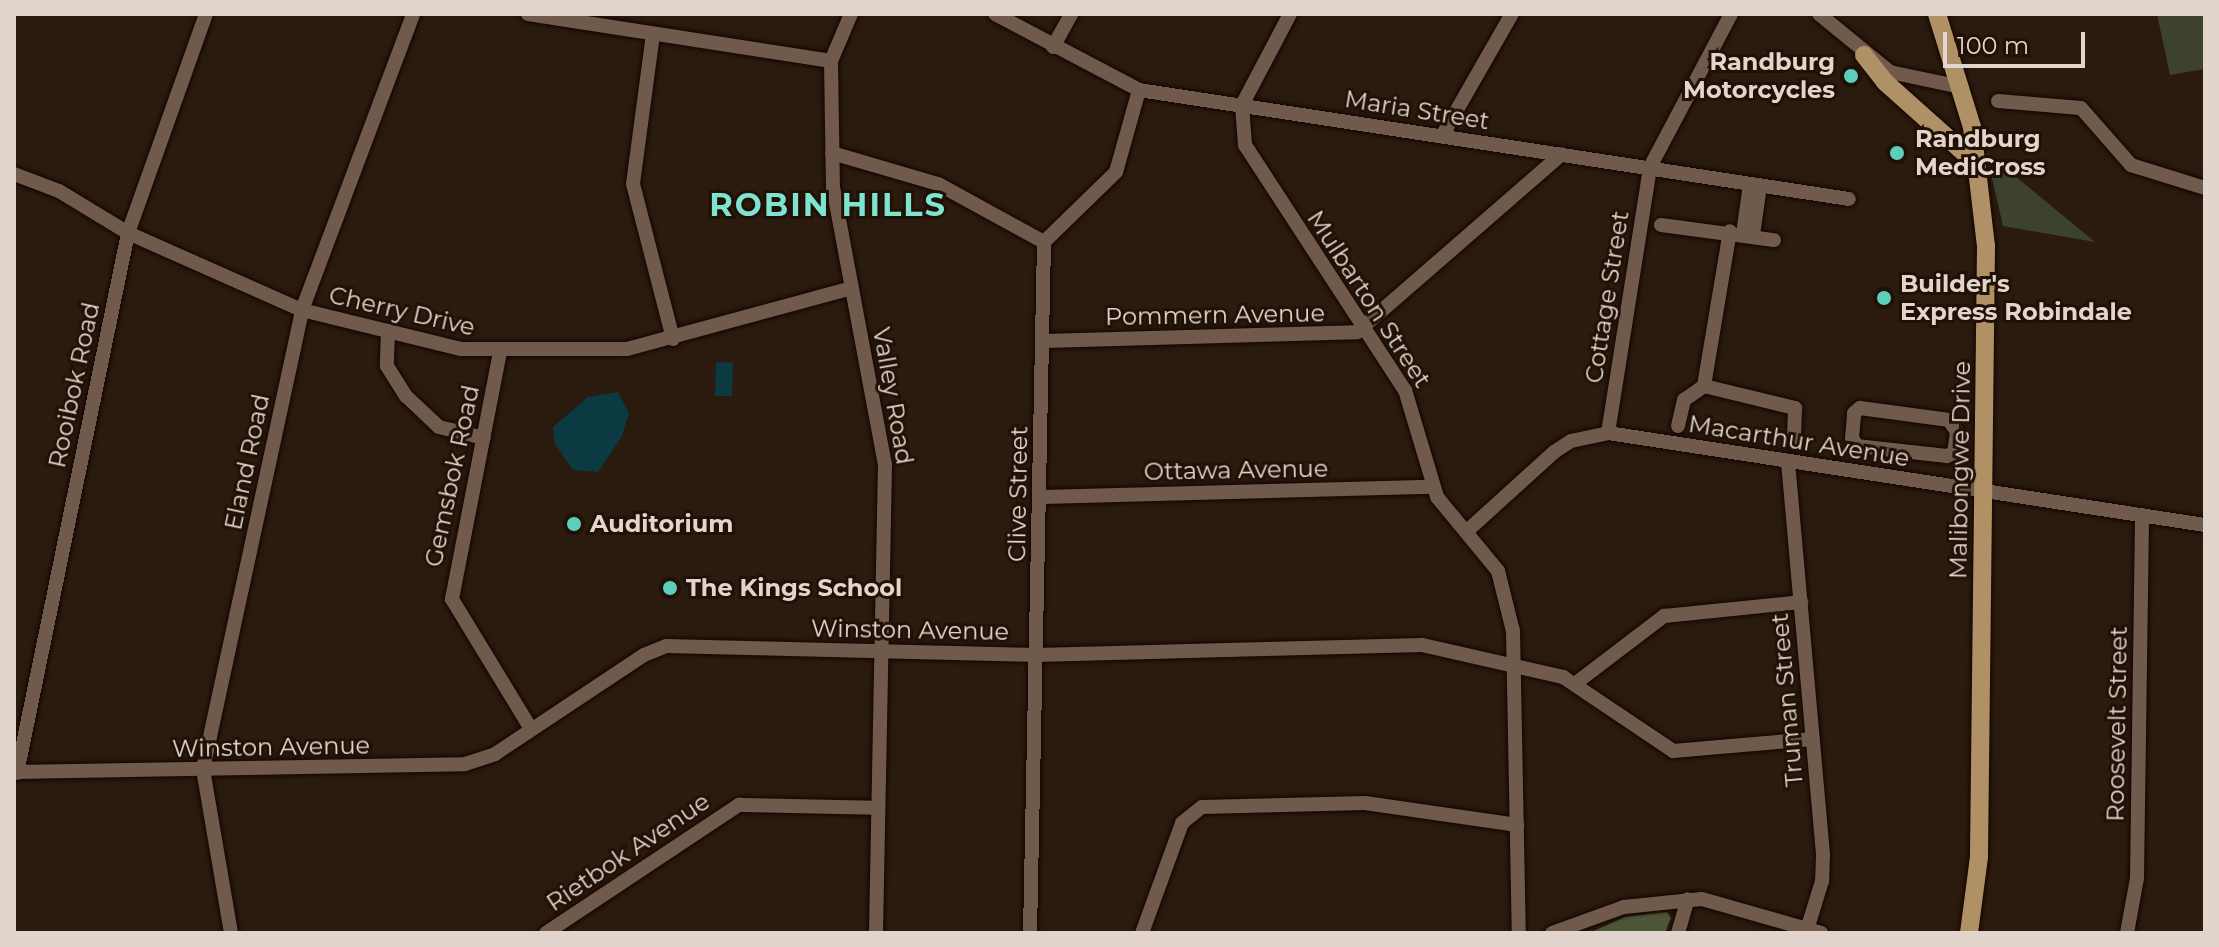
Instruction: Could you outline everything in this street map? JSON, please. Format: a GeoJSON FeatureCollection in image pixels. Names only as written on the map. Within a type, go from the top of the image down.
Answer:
{"type":"FeatureCollection","features":[{"type":"Feature","properties":{"kind":"main road","name":"Malibongwe Drive"},"geometry":{"type":"LineString","coordinates":[[1931,14],[1973,133],[1986,236],[1974,849],[1960,933]]}},
{"type":"Feature","properties":{"kind":"main road","name":"Malibongwe Drive"},"geometry":{"type":"LineString","coordinates":[[1937,14],[1956,86],[1969,157],[1978,249],[1981,491],[1978,879],[1969,933]]}},
{"type":"Feature","properties":{"kind":"main road"},"geometry":{"type":"LineString","coordinates":[[1864,55],[1885,82],[1969,157]]}},
{"type":"Feature","properties":{"kind":"street","name":"Rooibok Road"},"geometry":{"type":"LineString","coordinates":[[16,772],[128,233],[206,14]]}},
{"type":"Feature","properties":{"kind":"street","name":"Eland Road"},"geometry":{"type":"LineString","coordinates":[[231,933],[203,769],[302,310],[413,14]]}},
{"type":"Feature","properties":{"kind":"street"},"geometry":{"type":"LineString","coordinates":[[528,14],[831,61],[851,14]]}},
{"type":"Feature","properties":{"kind":"street"},"geometry":{"type":"LineString","coordinates":[[622,28],[630,14]]}},
{"type":"Feature","properties":{"kind":"street","name":"Maria Street"},"geometry":{"type":"LineString","coordinates":[[995,14],[1139,90],[1849,199]]}},
{"type":"Feature","properties":{"kind":"street"},"geometry":{"type":"LineString","coordinates":[[1053,47],[1071,14]]}},
{"type":"Feature","properties":{"kind":"street"},"geometry":{"type":"LineString","coordinates":[[1242,105],[1290,14]]}},
{"type":"Feature","properties":{"kind":"street"},"geometry":{"type":"LineString","coordinates":[[1442,136],[1512,14]]}},
{"type":"Feature","properties":{"kind":"street","name":"Cottage Street"},"geometry":{"type":"LineString","coordinates":[[1608,433],[1650,167],[1731,14]]}},
{"type":"Feature","properties":{"kind":"street"},"geometry":{"type":"LineString","coordinates":[[1819,14],[1864,55],[1899,76],[1956,86]]}},
{"type":"Feature","properties":{"kind":"street"},"geometry":{"type":"LineString","coordinates":[[653,34],[633,184],[673,339]]}},
{"type":"Feature","properties":{"kind":"street","name":"Valley Road"},"geometry":{"type":"LineString","coordinates":[[831,61],[836,225],[885,464],[876,933]]}},
{"type":"Feature","properties":{"kind":"street"},"geometry":{"type":"LineString","coordinates":[[832,153],[938,184],[1044,242],[1116,172],[1139,90]]}},
{"type":"Feature","properties":{"kind":"street"},"geometry":{"type":"LineString","coordinates":[[1998,101],[2081,108],[2131,165],[2205,188]]}},
{"type":"Feature","properties":{"kind":"street","name":"Mulbarton Street"},"geometry":{"type":"LineString","coordinates":[[1242,105],[1250,155],[1412,404],[1433,487],[1467,531],[1488,552],[1502,583],[1512,617],[1519,933]]}},
{"type":"Feature","properties":{"kind":"street"},"geometry":{"type":"LineString","coordinates":[[1364,329],[1562,154]]}},
{"type":"Feature","properties":{"kind":"street","name":"Cherry Drive"},"geometry":{"type":"LineString","coordinates":[[14,174],[59,191],[128,233],[302,310],[461,349],[500,352],[627,349],[673,339],[851,288]]}},
{"type":"Feature","properties":{"kind":"street"},"geometry":{"type":"LineString","coordinates":[[1678,426],[1684,400],[1704,386],[1755,185]]}},
{"type":"Feature","properties":{"kind":"street"},"geometry":{"type":"LineString","coordinates":[[1661,225],[1742,233],[1774,240]]}},
{"type":"Feature","properties":{"kind":"street","name":"Clive Street"},"geometry":{"type":"LineString","coordinates":[[1030,933],[1044,242]]}},
{"type":"Feature","properties":{"kind":"street","name":"Pommern Avenue"},"geometry":{"type":"LineString","coordinates":[[1043,341],[1343,334],[1364,329]]}},
{"type":"Feature","properties":{"kind":"street"},"geometry":{"type":"LineString","coordinates":[[388,331],[387,366],[406,396],[439,427],[484,438]]}},
{"type":"Feature","properties":{"kind":"street","name":"Gemsbok Road"},"geometry":{"type":"LineString","coordinates":[[500,352],[452,599],[531,729]]}},
{"type":"Feature","properties":{"kind":"street"},"geometry":{"type":"LineString","coordinates":[[1704,386],[1795,408],[1794,443]]}},
{"type":"Feature","properties":{"kind":"street"},"geometry":{"type":"LineString","coordinates":[[1857,409],[1949,420],[1956,427],[1955,450],[1949,456],[1873,448],[1852,441],[1857,409]]}},
{"type":"Feature","properties":{"kind":"street","name":"Macarthur Avenue"},"geometry":{"type":"LineString","coordinates":[[1467,531],[1554,452],[1571,441],[1608,433],[2205,525]]}},
{"type":"Feature","properties":{"kind":"street"},"geometry":{"type":"LineString","coordinates":[[1869,474],[1873,448]]}},
{"type":"Feature","properties":{"kind":"street","name":"Truman Street"},"geometry":{"type":"LineString","coordinates":[[1788,462],[1823,874],[1811,932]]}},
{"type":"Feature","properties":{"kind":"street","name":"Ottawa Avenue"},"geometry":{"type":"LineString","coordinates":[[1040,497],[1433,487]]}},
{"type":"Feature","properties":{"kind":"street","name":"Roosevelt Street"},"geometry":{"type":"LineString","coordinates":[[2127,933],[2137,878],[2142,515]]}},
{"type":"Feature","properties":{"kind":"street"},"geometry":{"type":"LineString","coordinates":[[1576,683],[1664,616],[1801,602]]}},
{"type":"Feature","properties":{"kind":"street","name":"Winston Avenue"},"geometry":{"type":"LineString","coordinates":[[16,772],[454,766],[495,754],[660,648],[1036,655],[1406,645],[1513,664],[1576,683],[1673,751],[1812,739]]}},
{"type":"Feature","properties":{"kind":"street"},"geometry":{"type":"LineString","coordinates":[[1142,933],[1182,823],[1202,807],[1365,803],[1517,825]]}},
{"type":"Feature","properties":{"kind":"street","name":"Rietbok Avenue"},"geometry":{"type":"LineString","coordinates":[[546,933],[739,805],[878,808]]}},
{"type":"Feature","properties":{"kind":"street"},"geometry":{"type":"LineString","coordinates":[[1552,933],[1624,907],[1688,899],[1712,900],[1811,932]]}},
{"type":"Feature","properties":{"kind":"street"},"geometry":{"type":"LineString","coordinates":[[1678,933],[1688,899]]}},
{"type":"Feature","properties":{"kind":"green space"},"geometry":{"type":"Polygon","coordinates":[[[2157,14],[2205,14],[2205,69],[2170,75],[2157,14]]]}},
{"type":"Feature","properties":{"kind":"green space"},"geometry":{"type":"Polygon","coordinates":[[[1986,152],[2095,242],[2003,226],[1986,152]]]}},
{"type":"Feature","properties":{"kind":"green space"},"geometry":{"type":"Polygon","coordinates":[[[1667,912],[1671,918],[1665,933],[1589,933],[1625,917],[1667,912]]]}},
{"type":"Feature","properties":{"kind":"water"},"geometry":{"type":"Polygon","coordinates":[[[716,362],[733,363],[732,396],[715,396],[716,362]]]}},
{"type":"Feature","properties":{"kind":"water"},"geometry":{"type":"Polygon","coordinates":[[[618,392],[629,413],[622,436],[598,472],[573,470],[555,444],[553,427],[588,397],[618,392]]]}},
{"type":"Feature","properties":{"kind":"place","name":"Randburg Motorcycles"},"geometry":{"type":"Point","coordinates":[1851,76]}},
{"type":"Feature","properties":{"kind":"place","name":"Randburg MediCross"},"geometry":{"type":"Point","coordinates":[1897,153]}},
{"type":"Feature","properties":{"kind":"place","name":"Builder's Express Robindale"},"geometry":{"type":"Point","coordinates":[1884,298]}},
{"type":"Feature","properties":{"kind":"place","name":"Auditorium"},"geometry":{"type":"Point","coordinates":[574,524]}},
{"type":"Feature","properties":{"kind":"place","name":"The Kings School"},"geometry":{"type":"Point","coordinates":[670,588]}},
{"type":"Feature","properties":{"kind":"district","name":"ROBIN HILLS"},"geometry":{"type":"Point","coordinates":[828,205]}}]}
